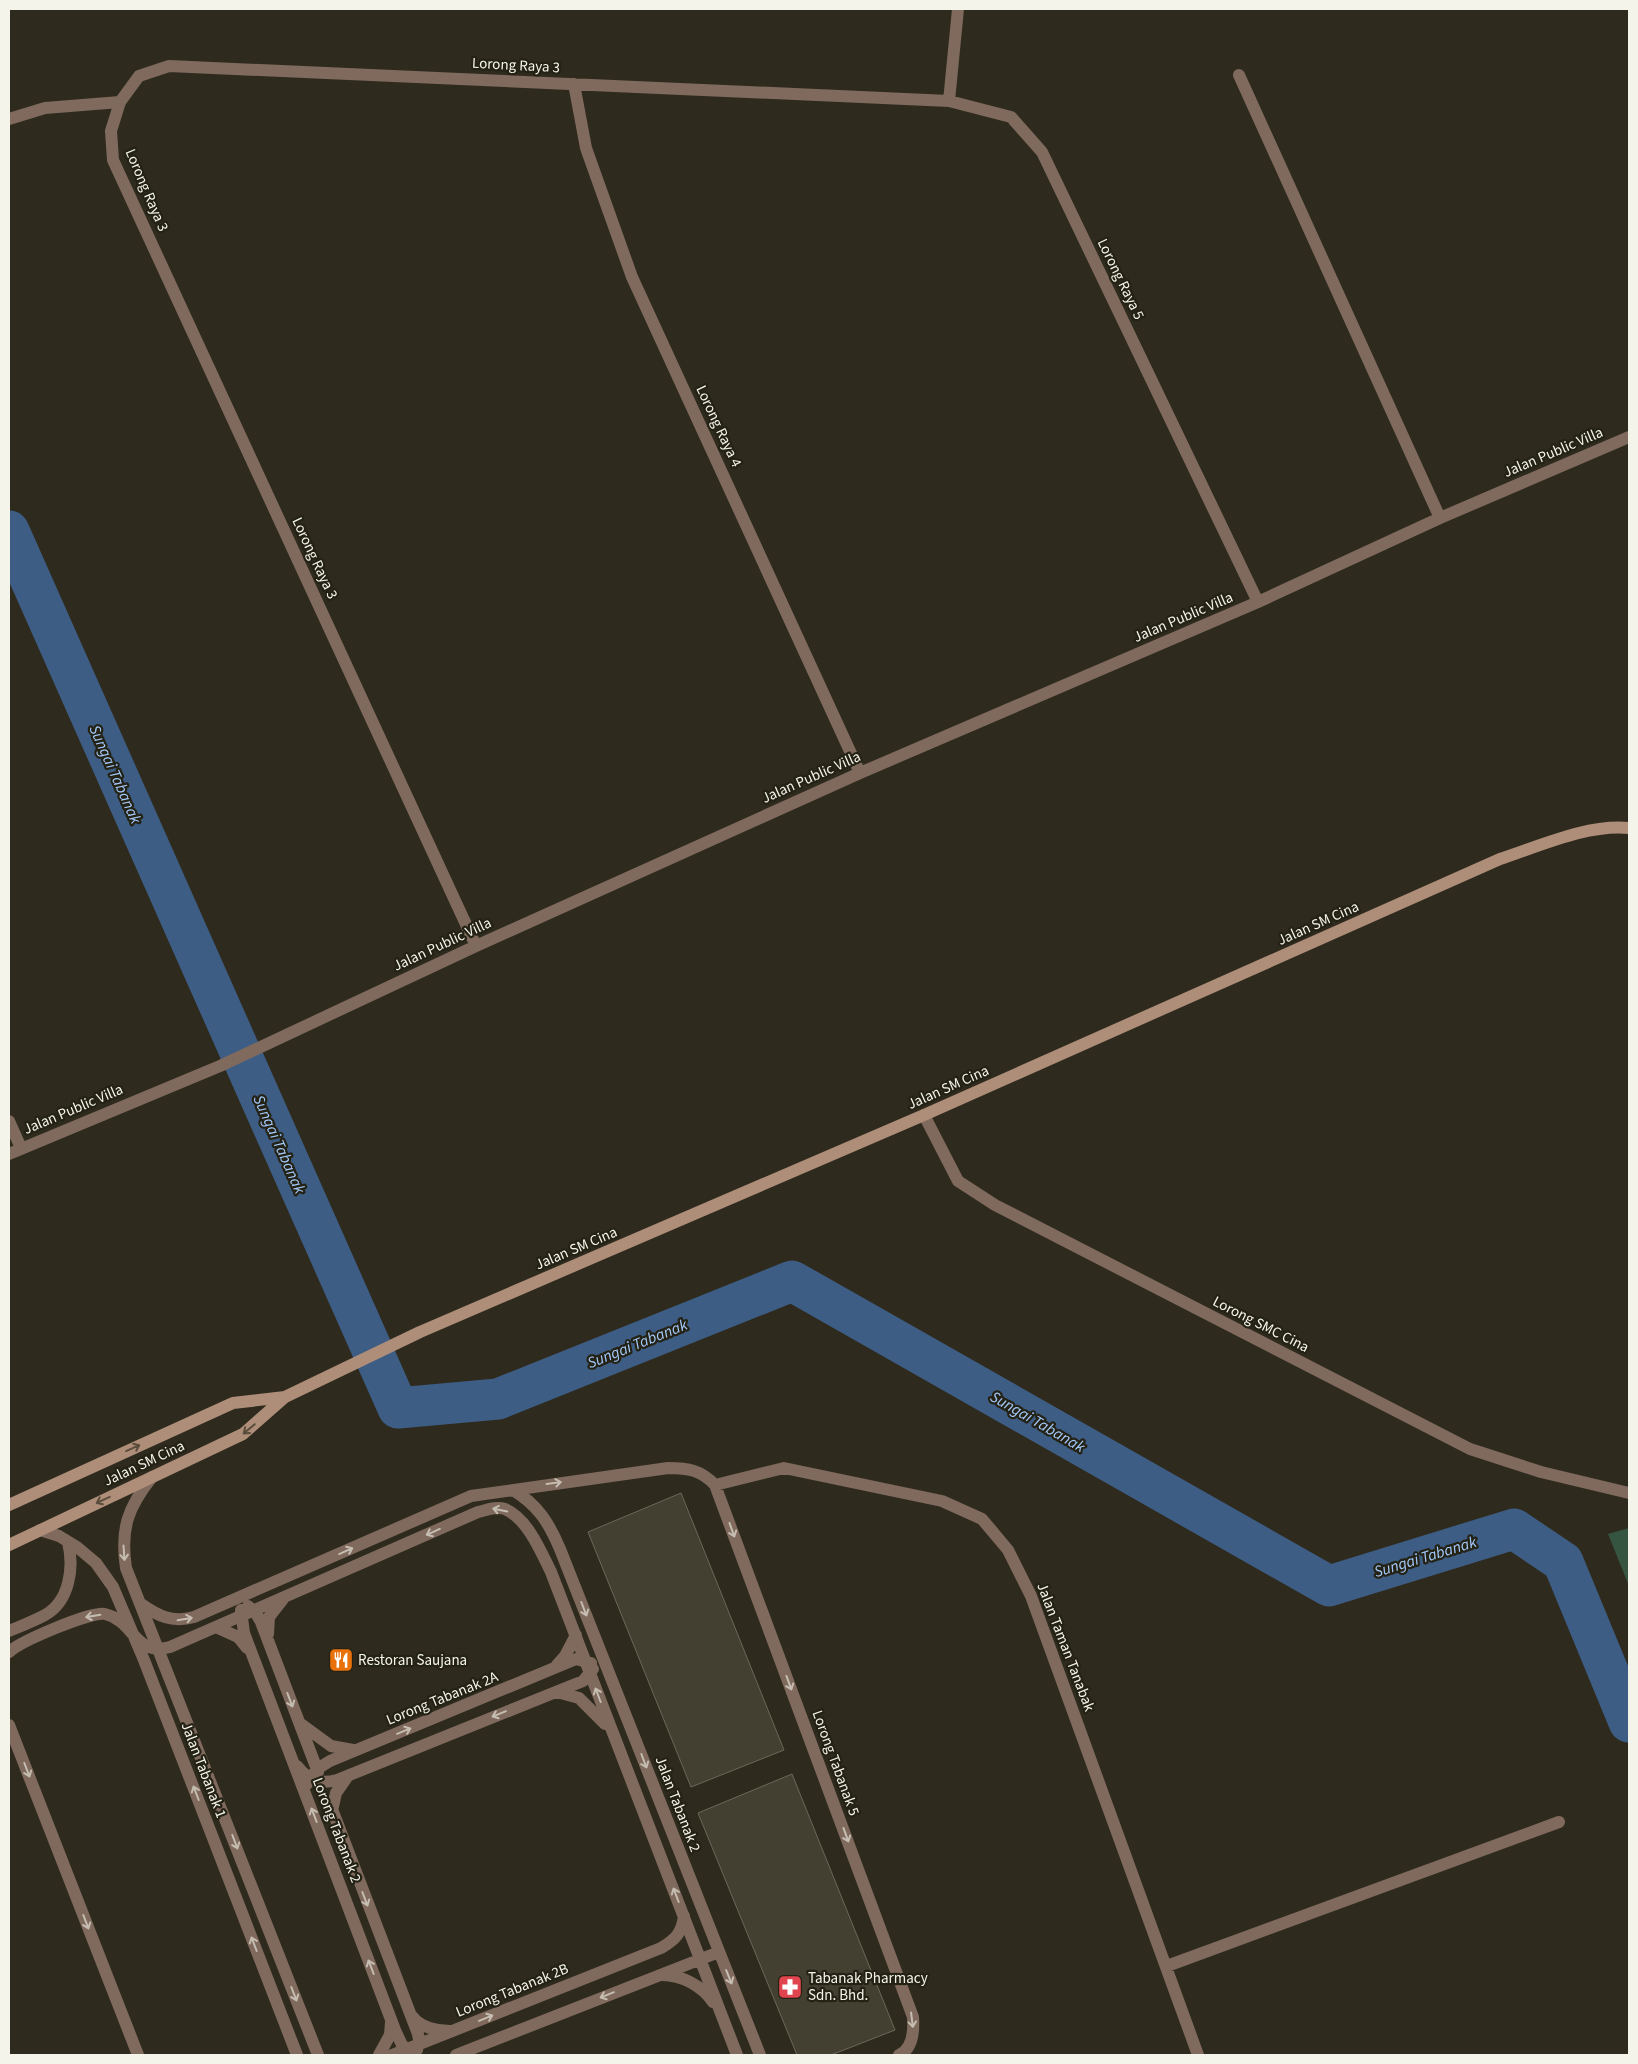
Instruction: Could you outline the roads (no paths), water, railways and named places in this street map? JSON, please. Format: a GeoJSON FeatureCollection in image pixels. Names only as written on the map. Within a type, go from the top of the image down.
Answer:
{"type":"FeatureCollection","features":[{"type":"Feature","properties":{"kind":"street"},"geometry":{"type":"LineString","coordinates":[[949,101],[958,9]]}},
{"type":"Feature","properties":{"kind":"street","name":"Lorong Raya 3"},"geometry":{"type":"LineString","coordinates":[[476,946],[114,160],[111,131],[120,102],[139,76],[169,66],[949,101]]}},
{"type":"Feature","properties":{"kind":"street"},"geometry":{"type":"LineString","coordinates":[[1239,75],[1440,518]]}},
{"type":"Feature","properties":{"kind":"street","name":"Lorong Raya 4"},"geometry":{"type":"LineString","coordinates":[[574,84],[586,148],[632,277],[860,773]]}},
{"type":"Feature","properties":{"kind":"street","name":"Lorong Raya 5"},"geometry":{"type":"LineString","coordinates":[[949,101],[1011,117],[1042,152],[1258,602]]}},
{"type":"Feature","properties":{"kind":"street"},"geometry":{"type":"LineString","coordinates":[[9,119],[45,108],[120,102]]}},
{"type":"Feature","properties":{"kind":"street","name":"Jalan Public Villa"},"geometry":{"type":"LineString","coordinates":[[9,1154],[220,1066],[476,946],[860,773],[1258,602],[1440,518],[1629,437]]}},
{"type":"Feature","properties":{"kind":"street","name":"Jalan SM Cina"},"geometry":{"type":"LineString","coordinates":[[9,1545],[243,1434],[285,1397],[420,1332],[924,1115],[1500,859],[1603,828],[1612,826],[1629,828]]}},
{"type":"Feature","properties":{"kind":"street","name":"Lorong SMC Cina"},"geometry":{"type":"LineString","coordinates":[[924,1115],[958,1181],[995,1205],[1470,1449],[1541,1472],[1629,1493]]}},
{"type":"Feature","properties":{"kind":"street"},"geometry":{"type":"LineString","coordinates":[[9,1120],[21,1148]]}},
{"type":"Feature","properties":{"kind":"street","name":"Jalan SM Cina"},"geometry":{"type":"LineString","coordinates":[[9,1504],[233,1403],[285,1397]]}},
{"type":"Feature","properties":{"kind":"street"},"geometry":{"type":"LineString","coordinates":[[9,1652],[19,1644],[77,1620],[104,1614],[121,1622],[149,1649],[160,1650],[216,1627],[242,1608],[251,1592],[472,1496],[668,1468],[688,1468],[705,1474],[715,1484]]}},
{"type":"Feature","properties":{"kind":"street","name":"Jalan Taman Tanabak"},"geometry":{"type":"LineString","coordinates":[[715,1484],[784,1468],[871,1488],[942,1500],[982,1519],[1008,1550],[1031,1596],[1198,2055]]}},
{"type":"Feature","properties":{"kind":"street","name":"Jalan Tabanak 1"},"geometry":{"type":"LineString","coordinates":[[152,1477],[129,1511],[124,1530],[123,1550],[126,1568],[172,1680],[316,2050],[322,2055]]}},
{"type":"Feature","properties":{"kind":"street","name":"Lorong Tabanak 5"},"geometry":{"type":"LineString","coordinates":[[715,1484],[913,2017],[912,2039],[902,2055]]}},
{"type":"Feature","properties":{"kind":"street","name":"Jalan Tabanak 2"},"geometry":{"type":"LineString","coordinates":[[513,1490],[536,1506],[546,1519],[567,1564],[760,2055]]}},
{"type":"Feature","properties":{"kind":"street"},"geometry":{"type":"LineString","coordinates":[[141,1604],[162,1618],[183,1620],[242,1608],[287,1596],[493,1508],[505,1509],[518,1519],[529,1532],[551,1572],[590,1666],[614,1738],[737,2055]]}},
{"type":"Feature","properties":{"kind":"street","name":"Jalan Tabanak 1"},"geometry":{"type":"LineString","coordinates":[[40,1530],[59,1536],[68,1542],[96,1564],[114,1587],[297,2055]]}},
{"type":"Feature","properties":{"kind":"street"},"geometry":{"type":"LineString","coordinates":[[9,1631],[46,1615],[59,1604],[67,1587],[71,1570],[72,1557],[68,1542]]}},
{"type":"Feature","properties":{"kind":"street"},"geometry":{"type":"LineString","coordinates":[[273,1654],[267,1627],[275,1607],[287,1596]]}},
{"type":"Feature","properties":{"kind":"street"},"geometry":{"type":"LineString","coordinates":[[242,1608],[261,1622],[273,1654]]}},
{"type":"Feature","properties":{"kind":"street"},"geometry":{"type":"LineString","coordinates":[[242,1608],[244,1633],[255,1660]]}},
{"type":"Feature","properties":{"kind":"street"},"geometry":{"type":"LineString","coordinates":[[216,1627],[238,1637],[255,1660]]}},
{"type":"Feature","properties":{"kind":"street"},"geometry":{"type":"LineString","coordinates":[[537,1676],[562,1660],[576,1635]]}},
{"type":"Feature","properties":{"kind":"street"},"geometry":{"type":"LineString","coordinates":[[172,1680],[174,1656],[194,1636]]}},
{"type":"Feature","properties":{"kind":"street"},"geometry":{"type":"LineString","coordinates":[[294,1763],[315,1773],[327,1782],[349,1775],[583,1681],[598,1645]]}},
{"type":"Feature","properties":{"kind":"street","name":"Lorong Tabanak 2"},"geometry":{"type":"LineString","coordinates":[[273,1654],[315,1773]]}},
{"type":"Feature","properties":{"kind":"street"},"geometry":{"type":"LineString","coordinates":[[537,1676],[576,1659],[590,1666],[613,1683]]}},
{"type":"Feature","properties":{"kind":"street","name":"Lorong Tabanak 2"},"geometry":{"type":"LineString","coordinates":[[255,1660],[398,2037],[413,2051]]}},
{"type":"Feature","properties":{"kind":"street","name":"Lorong Tabanak 2A"},"geometry":{"type":"LineString","coordinates":[[315,1773],[330,1761],[537,1676]]}},
{"type":"Feature","properties":{"kind":"street"},"geometry":{"type":"LineString","coordinates":[[545,1696],[560,1692],[579,1698],[599,1716],[614,1738]]}},
{"type":"Feature","properties":{"kind":"street"},"geometry":{"type":"LineString","coordinates":[[298,1721],[331,1746],[350,1750],[358,1749]]}},
{"type":"Feature","properties":{"kind":"street"},"geometry":{"type":"LineString","coordinates":[[9,1725],[138,2055]]}},
{"type":"Feature","properties":{"kind":"street"},"geometry":{"type":"LineString","coordinates":[[306,1794],[315,1773]]}},
{"type":"Feature","properties":{"kind":"street","name":"Lorong Tabanak 2"},"geometry":{"type":"LineString","coordinates":[[349,1775],[336,1793],[331,1808],[405,2005]]}},
{"type":"Feature","properties":{"kind":"street"},"geometry":{"type":"LineString","coordinates":[[1167,1966],[1559,1822]]}},
{"type":"Feature","properties":{"kind":"street"},"geometry":{"type":"LineString","coordinates":[[661,1948],[680,1934],[684,1916]]}},
{"type":"Feature","properties":{"kind":"street"},"geometry":{"type":"LineString","coordinates":[[661,1948],[709,1927]]}},
{"type":"Feature","properties":{"kind":"street","name":"Lorong Tabanak 2B"},"geometry":{"type":"LineString","coordinates":[[392,2055],[413,2051],[453,2031],[661,1948]]}},
{"type":"Feature","properties":{"kind":"street"},"geometry":{"type":"LineString","coordinates":[[456,2055],[719,1952]]}},
{"type":"Feature","properties":{"kind":"street"},"geometry":{"type":"LineString","coordinates":[[653,1977],[664,1974],[676,1976],[690,1982],[706,1994],[722,2015]]}},
{"type":"Feature","properties":{"kind":"street"},"geometry":{"type":"LineString","coordinates":[[405,2005],[415,2020],[422,2026],[437,2030],[453,2031]]}},
{"type":"Feature","properties":{"kind":"street"},"geometry":{"type":"LineString","coordinates":[[405,2005],[418,2034],[413,2051]]}},
{"type":"Feature","properties":{"kind":"street"},"geometry":{"type":"LineString","coordinates":[[379,2055],[390,2036],[389,2012]]}},
{"type":"Feature","properties":{"kind":"waterway","name":"Sungai Tabanak"},"geometry":{"type":"LineString","coordinates":[[9,531],[398,1408],[498,1399],[792,1281],[1329,1586],[1514,1529],[1563,1562],[1629,1722]]}},
{"type":"Feature","properties":{"kind":"place","name":"Restoran Saujana"},"geometry":{"type":"Point","coordinates":[341,1660]}},
{"type":"Feature","properties":{"kind":"place","name":"Tabanak Pharmacy Sdn. Bhd."},"geometry":{"type":"Point","coordinates":[790,1987]}}]}
